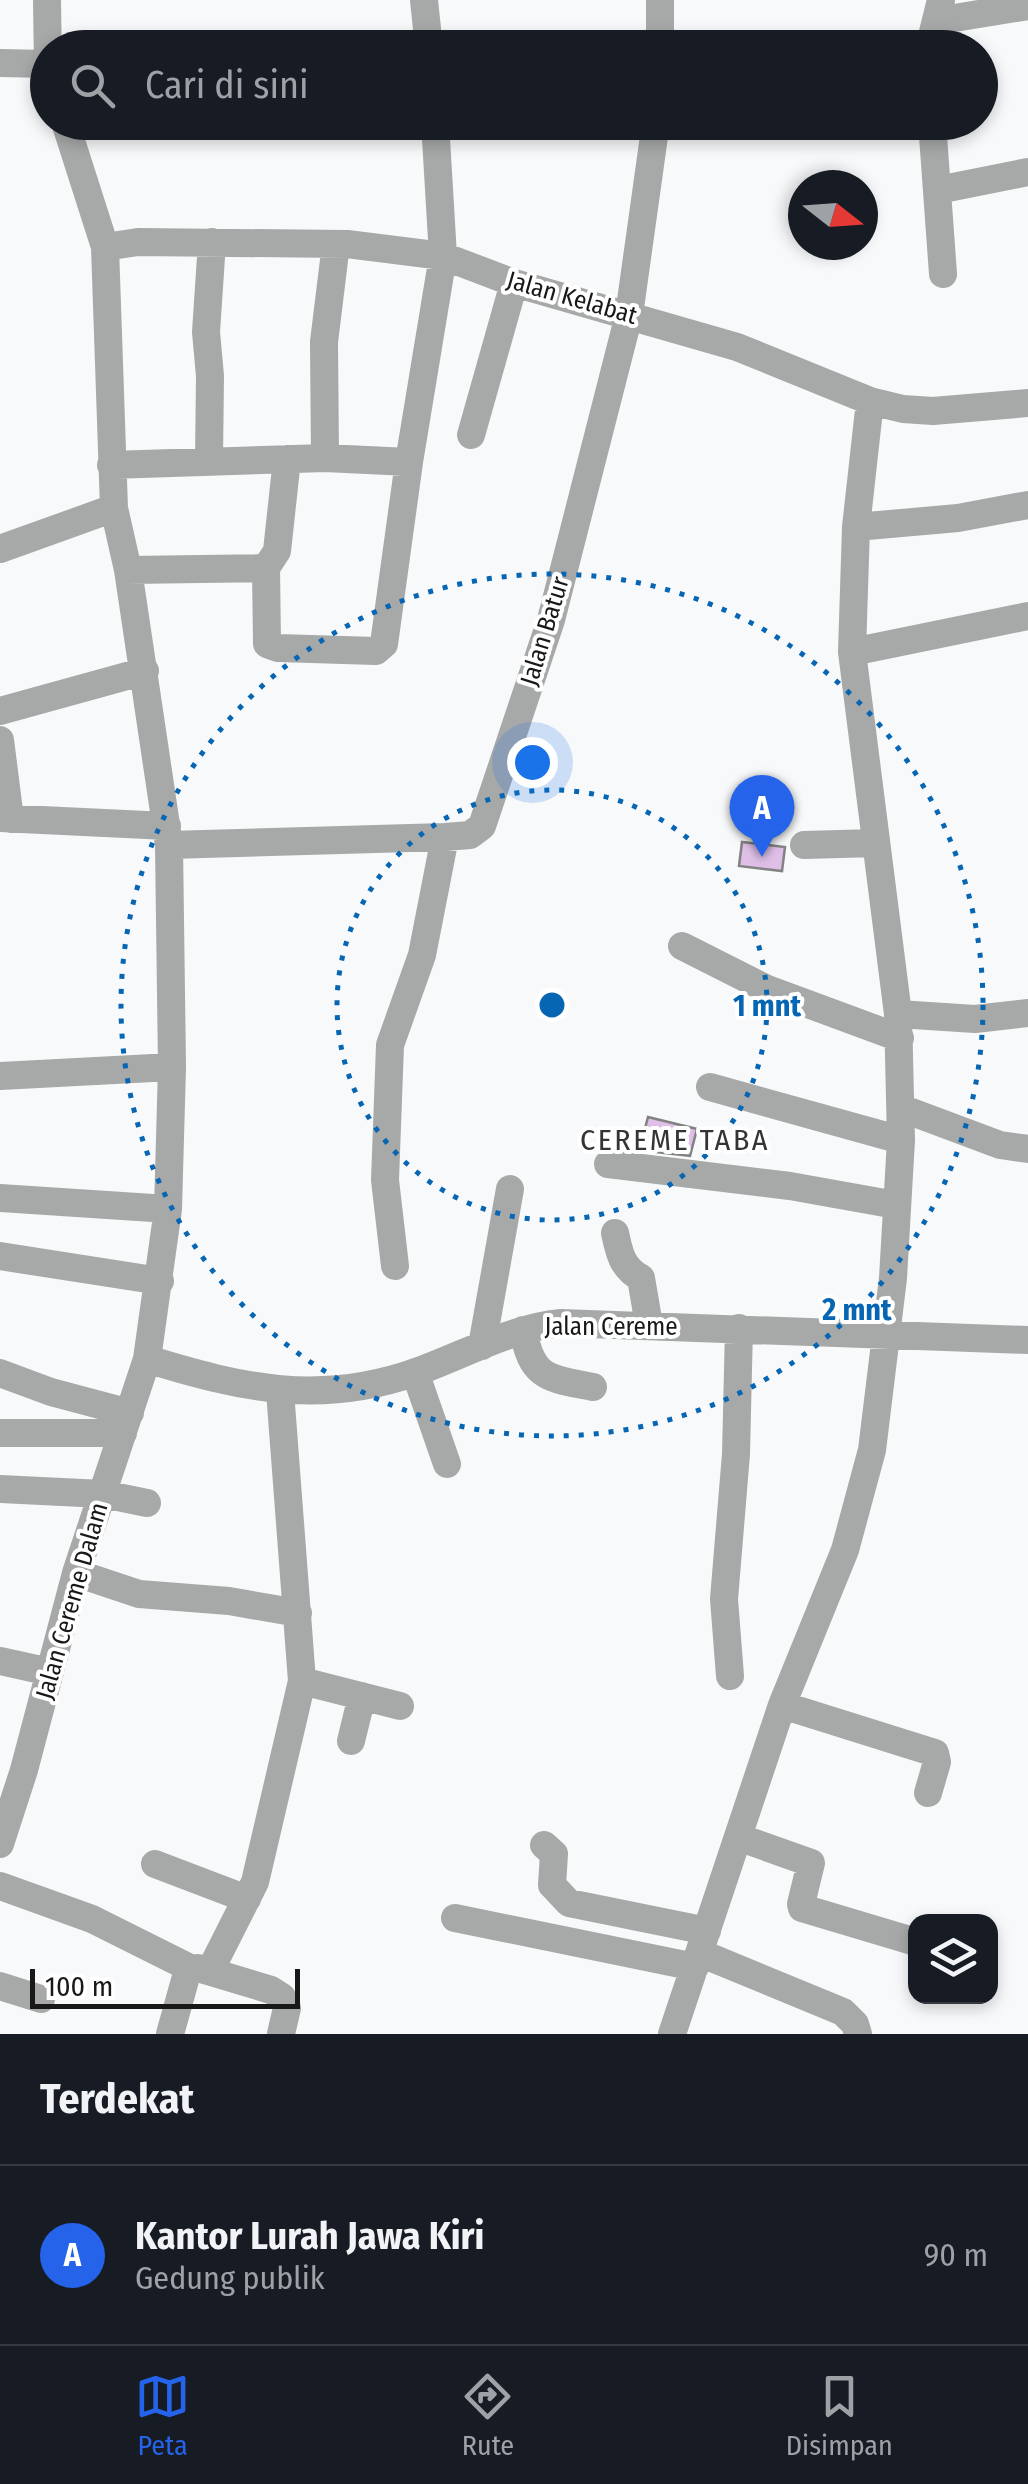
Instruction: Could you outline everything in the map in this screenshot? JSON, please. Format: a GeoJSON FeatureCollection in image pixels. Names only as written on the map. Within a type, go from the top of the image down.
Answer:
{"type":"FeatureCollection","features":[{"type":"Feature","properties":{"kind":"street"},"geometry":{"type":"LineString","coordinates":[[48,0],[48,30]]}},
{"type":"Feature","properties":{"kind":"street"},"geometry":{"type":"LineString","coordinates":[[424,0],[428,30]]}},
{"type":"Feature","properties":{"kind":"street"},"geometry":{"type":"LineString","coordinates":[[660,0],[660,30]]}},
{"type":"Feature","properties":{"kind":"street"},"geometry":{"type":"LineString","coordinates":[[935,23],[1028,6]]}},
{"type":"Feature","properties":{"kind":"street"},"geometry":{"type":"LineString","coordinates":[[0,63],[30,64]]}},
{"type":"Feature","properties":{"kind":"street","name":"Jalan Cereme Dalam"},"geometry":{"type":"LineString","coordinates":[[0,1844],[12,1768],[50,1672],[76,1572],[147,1359],[168,1209],[172,1067],[168,836],[128,570],[114,508],[105,246],[71,140]]}},
{"type":"Feature","properties":{"kind":"street"},"geometry":{"type":"LineString","coordinates":[[287,459],[277,551],[266,568],[267,644],[278,648],[380,649],[387,635],[409,462],[444,256],[436,140]]}},
{"type":"Feature","properties":{"kind":"street","name":"Jalan Batur"},"geometry":{"type":"LineString","coordinates":[[5,818],[168,836],[445,837],[470,835],[482,826],[551,620],[629,315],[653,140]]}},
{"type":"Feature","properties":{"kind":"street"},"geometry":{"type":"LineString","coordinates":[[934,140],[943,274]]}},
{"type":"Feature","properties":{"kind":"street"},"geometry":{"type":"LineString","coordinates":[[938,190],[1028,172]]}},
{"type":"Feature","properties":{"kind":"street","name":"Jalan Kelabat"},"geometry":{"type":"LineString","coordinates":[[105,246],[138,242],[336,244],[444,256],[514,283],[738,347],[870,401],[932,411],[1028,403]]}},
{"type":"Feature","properties":{"kind":"street"},"geometry":{"type":"LineString","coordinates":[[208,460],[210,376],[206,332],[212,242]]}},
{"type":"Feature","properties":{"kind":"street"},"geometry":{"type":"LineString","coordinates":[[326,458],[324,342],[336,244]]}},
{"type":"Feature","properties":{"kind":"street"},"geometry":{"type":"LineString","coordinates":[[471,435],[514,283]]}},
{"type":"Feature","properties":{"kind":"street"},"geometry":{"type":"LineString","coordinates":[[672,2034],[782,1704],[846,1550],[872,1450],[893,1278],[901,1140],[899,1026],[852,652],[856,527],[870,401]]}},
{"type":"Feature","properties":{"kind":"street"},"geometry":{"type":"LineString","coordinates":[[111,464],[326,458],[409,462]]}},
{"type":"Feature","properties":{"kind":"street"},"geometry":{"type":"LineString","coordinates":[[856,527],[958,518],[1028,504]]}},
{"type":"Feature","properties":{"kind":"street"},"geometry":{"type":"LineString","coordinates":[[0,550],[114,508]]}},
{"type":"Feature","properties":{"kind":"street"},"geometry":{"type":"LineString","coordinates":[[128,570],[266,568]]}},
{"type":"Feature","properties":{"kind":"street"},"geometry":{"type":"LineString","coordinates":[[852,652],[1028,616]]}},
{"type":"Feature","properties":{"kind":"street"},"geometry":{"type":"LineString","coordinates":[[0,711],[144,671]]}},
{"type":"Feature","properties":{"kind":"street"},"geometry":{"type":"LineString","coordinates":[[0,740],[5,818]]}},
{"type":"Feature","properties":{"kind":"street"},"geometry":{"type":"LineString","coordinates":[[395,1266],[385,1180],[390,1045],[422,955],[445,837]]}},
{"type":"Feature","properties":{"kind":"street"},"geometry":{"type":"LineString","coordinates":[[804,845],[876,844]]}},
{"type":"Feature","properties":{"kind":"street"},"geometry":{"type":"LineString","coordinates":[[682,946],[767,989],[899,1026],[1028,1014]]}},
{"type":"Feature","properties":{"kind":"street"},"geometry":{"type":"LineString","coordinates":[[0,1076],[172,1067]]}},
{"type":"Feature","properties":{"kind":"street"},"geometry":{"type":"LineString","coordinates":[[710,1087],[901,1140]]}},
{"type":"Feature","properties":{"kind":"street"},"geometry":{"type":"LineString","coordinates":[[901,1108],[1000,1145],[1028,1148]]}},
{"type":"Feature","properties":{"kind":"street"},"geometry":{"type":"LineString","coordinates":[[608,1164],[790,1186],[896,1206]]}},
{"type":"Feature","properties":{"kind":"street"},"geometry":{"type":"LineString","coordinates":[[482,1346],[510,1189]]}},
{"type":"Feature","properties":{"kind":"street"},"geometry":{"type":"LineString","coordinates":[[0,1198],[168,1209]]}},
{"type":"Feature","properties":{"kind":"street"},"geometry":{"type":"LineString","coordinates":[[616,1233],[620,1258],[641,1278],[649,1326]]}},
{"type":"Feature","properties":{"kind":"street"},"geometry":{"type":"LineString","coordinates":[[0,1256],[160,1281]]}},
{"type":"Feature","properties":{"kind":"street","name":"Jalan Cereme"},"geometry":{"type":"LineString","coordinates":[[147,1359],[222,1382],[280,1391],[341,1388],[414,1372],[522,1330],[561,1323],[1028,1340]]}},
{"type":"Feature","properties":{"kind":"street"},"geometry":{"type":"LineString","coordinates":[[730,1676],[724,1599],[736,1454],[738,1328]]}},
{"type":"Feature","properties":{"kind":"street"},"geometry":{"type":"LineString","coordinates":[[522,1330],[528,1356],[541,1372],[554,1380],[593,1387]]}},
{"type":"Feature","properties":{"kind":"street"},"geometry":{"type":"LineString","coordinates":[[414,1372],[446,1464]]}},
{"type":"Feature","properties":{"kind":"street"},"geometry":{"type":"LineString","coordinates":[[0,1373],[126,1423]]}},
{"type":"Feature","properties":{"kind":"street"},"geometry":{"type":"LineString","coordinates":[[170,2034],[182,1982],[201,1970],[254,1882],[302,1681],[280,1391]]}},
{"type":"Feature","properties":{"kind":"street"},"geometry":{"type":"LineString","coordinates":[[0,1433],[126,1423]]}},
{"type":"Feature","properties":{"kind":"street"},"geometry":{"type":"LineString","coordinates":[[0,1490],[102,1494],[147,1503]]}},
{"type":"Feature","properties":{"kind":"street"},"geometry":{"type":"LineString","coordinates":[[76,1572],[138,1594],[214,1600],[298,1613]]}},
{"type":"Feature","properties":{"kind":"street"},"geometry":{"type":"LineString","coordinates":[[0,1661],[50,1672]]}},
{"type":"Feature","properties":{"kind":"street"},"geometry":{"type":"LineString","coordinates":[[302,1681],[400,1706]]}},
{"type":"Feature","properties":{"kind":"street"},"geometry":{"type":"LineString","coordinates":[[352,1741],[362,1696]]}},
{"type":"Feature","properties":{"kind":"street"},"geometry":{"type":"LineString","coordinates":[[782,1704],[935,1753],[937,1762],[928,1793]]}},
{"type":"Feature","properties":{"kind":"street"},"geometry":{"type":"LineString","coordinates":[[738,1837],[812,1863],[802,1908],[908,1940]]}},
{"type":"Feature","properties":{"kind":"street"},"geometry":{"type":"LineString","coordinates":[[544,1844],[554,1854],[552,1884],[569,1903],[700,1950],[843,2012],[856,2024],[858,2034]]}},
{"type":"Feature","properties":{"kind":"street"},"geometry":{"type":"LineString","coordinates":[[155,1864],[247,1899]]}},
{"type":"Feature","properties":{"kind":"street"},"geometry":{"type":"LineString","coordinates":[[0,1886],[92,1919],[201,1970],[271,1990],[287,2008],[280,2034]]}},
{"type":"Feature","properties":{"kind":"street"},"geometry":{"type":"LineString","coordinates":[[456,1918],[700,1950]]}},
{"type":"Feature","properties":{"kind":"street"},"geometry":{"type":"LineString","coordinates":[[0,1986],[41,1999]]}},
{"type":"Feature","properties":{"kind":"building"},"geometry":{"type":"Polygon","coordinates":[[[742,842],[785,847],[782,871],[739,866],[742,842]]]}},
{"type":"Feature","properties":{"kind":"building"},"geometry":{"type":"Polygon","coordinates":[[[648,1117],[697,1129],[690,1156],[655,1152],[656,1147],[641,1144],[648,1117]]]}},
{"type":"Feature","properties":{"kind":"place","name":"Kantor Lurah Jawa Kiri"},"geometry":{"type":"Point","coordinates":[762,857]}},
{"type":"Feature","properties":{"kind":"district","name":"CEREME TABA"},"geometry":{"type":"Point","coordinates":[675,1140]}}]}
